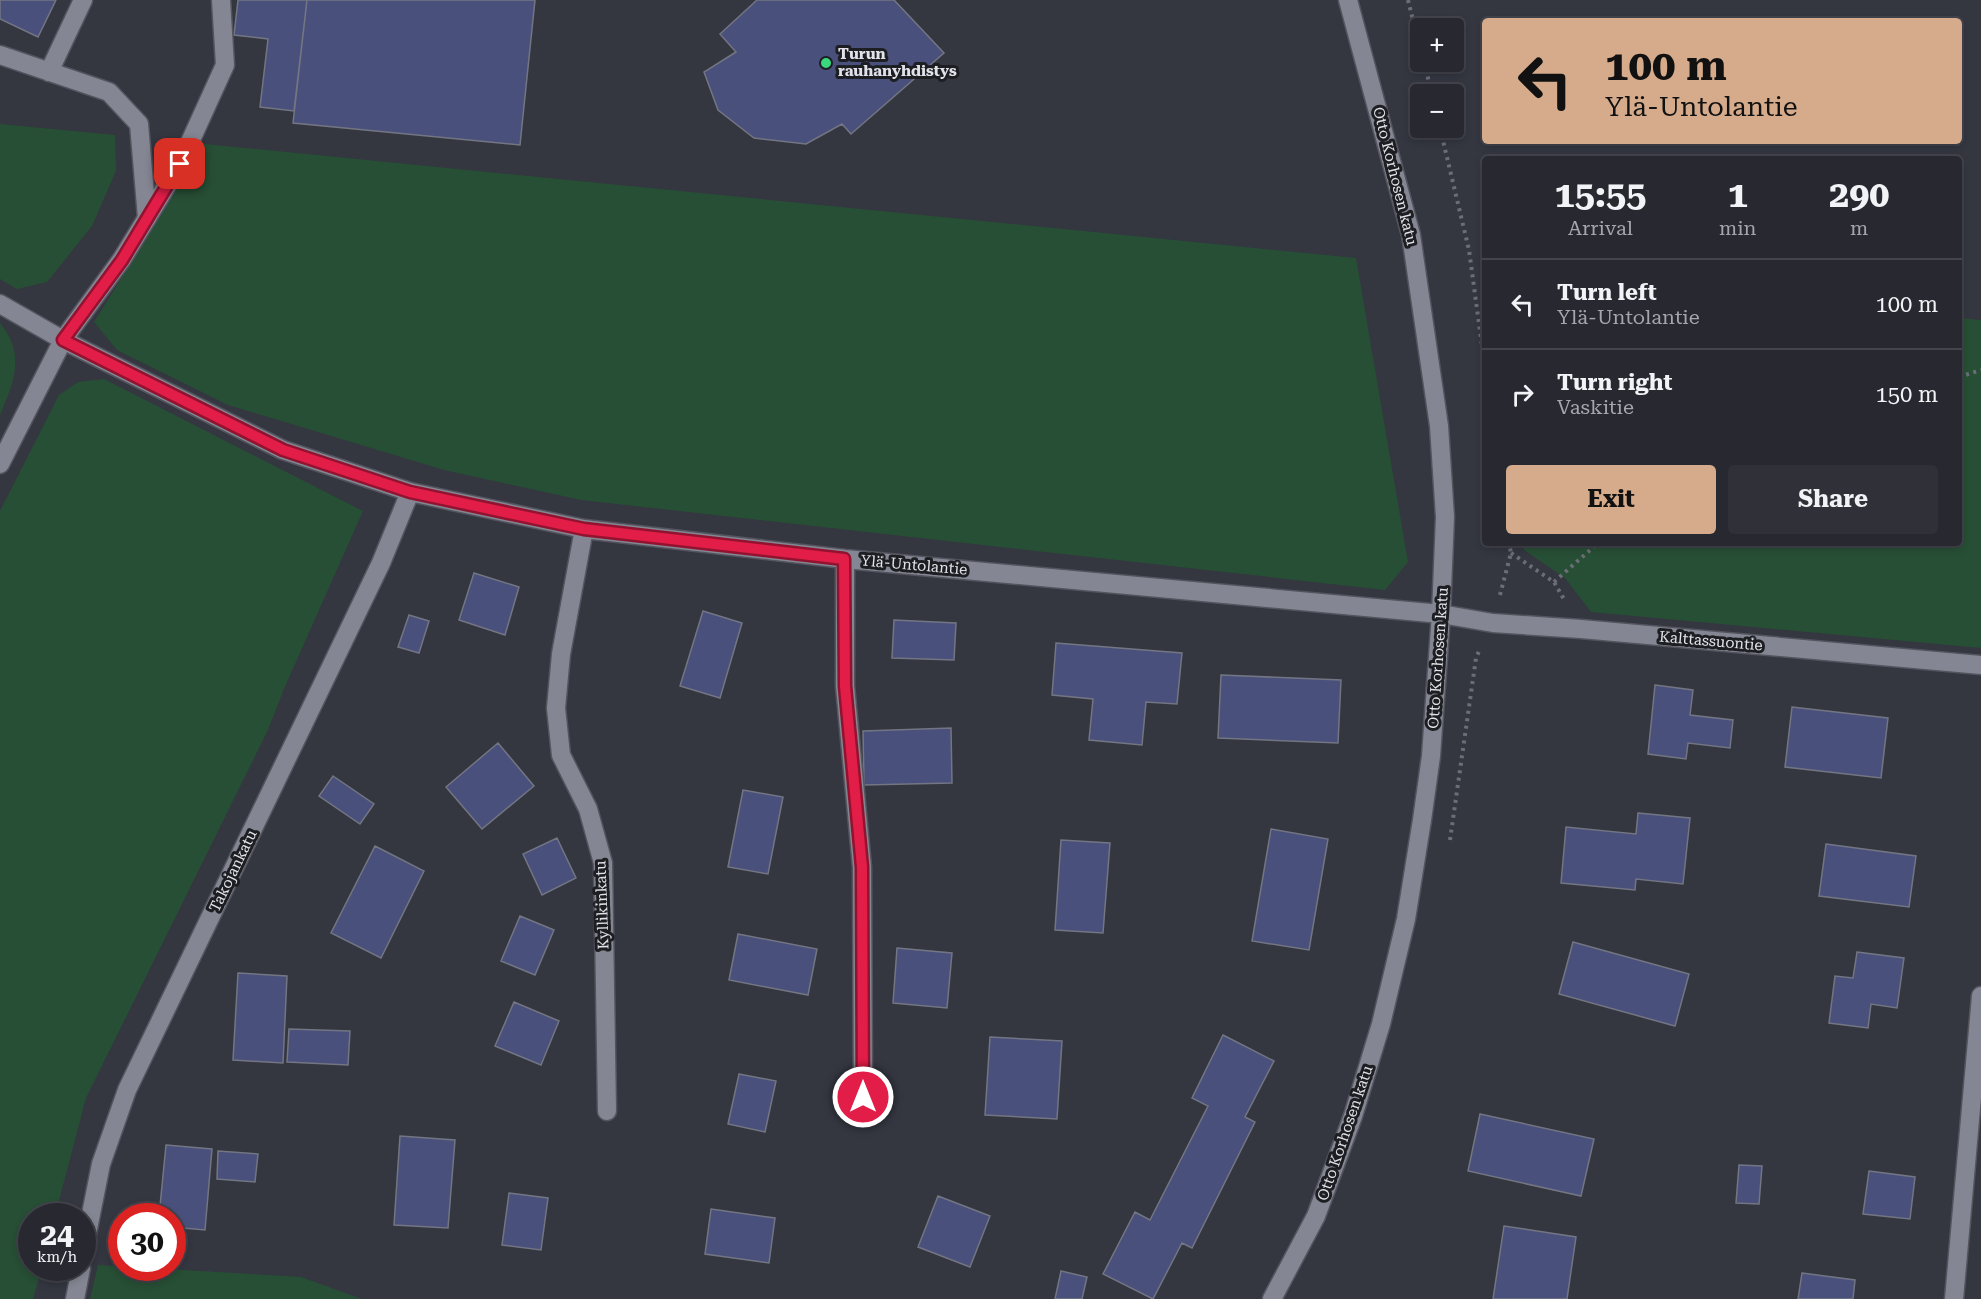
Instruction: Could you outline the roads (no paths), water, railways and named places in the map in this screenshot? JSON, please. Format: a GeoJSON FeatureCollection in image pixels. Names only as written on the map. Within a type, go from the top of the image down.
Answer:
{"type":"FeatureCollection","features":[{"type":"Feature","properties":{"kind":"street"},"geometry":{"type":"LineString","coordinates":[[49,72],[83,0]]}},
{"type":"Feature","properties":{"kind":"street"},"geometry":{"type":"LineString","coordinates":[[0,464],[63,340],[122,260],[180,164],[225,65],[221,0]]}},
{"type":"Feature","properties":{"kind":"street","name":"Otto Korhosen katu"},"geometry":{"type":"LineString","coordinates":[[1272,1299],[1317,1216],[1353,1116],[1381,1024],[1406,919],[1422,820],[1431,756],[1441,614],[1445,517],[1439,426],[1412,235],[1348,0]]}},
{"type":"Feature","properties":{"kind":"street"},"geometry":{"type":"LineString","coordinates":[[0,55],[109,92],[139,124],[147,218]]}},
{"type":"Feature","properties":{"kind":"street","name":"Ylä-Untolantie"},"geometry":{"type":"LineString","coordinates":[[0,304],[63,340],[283,450],[410,492],[584,529],[844,559],[1441,614]]}},
{"type":"Feature","properties":{"kind":"street","name":"Takojankatu"},"geometry":{"type":"LineString","coordinates":[[93,1203],[101,1164],[127,1090],[376,574],[410,492]]}},
{"type":"Feature","properties":{"kind":"street","name":"Kyllikinkatu"},"geometry":{"type":"LineString","coordinates":[[584,529],[561,654],[556,708],[561,755],[588,809],[603,862],[607,1111]]}},
{"type":"Feature","properties":{"kind":"street"},"geometry":{"type":"LineString","coordinates":[[844,559],[845,686],[862,867],[863,1097]]}},
{"type":"Feature","properties":{"kind":"street","name":"Kalttassuontie"},"geometry":{"type":"LineString","coordinates":[[1441,614],[1493,623],[1981,665]]}},
{"type":"Feature","properties":{"kind":"street"},"geometry":{"type":"LineString","coordinates":[[1954,1299],[1981,996]]}},
{"type":"Feature","properties":{"kind":"street"},"geometry":{"type":"LineString","coordinates":[[75,1299],[78,1281]]}},
{"type":"Feature","properties":{"kind":"place","name":"Turun rauhanyhdistys"},"geometry":{"type":"Point","coordinates":[826,63]}}]}
